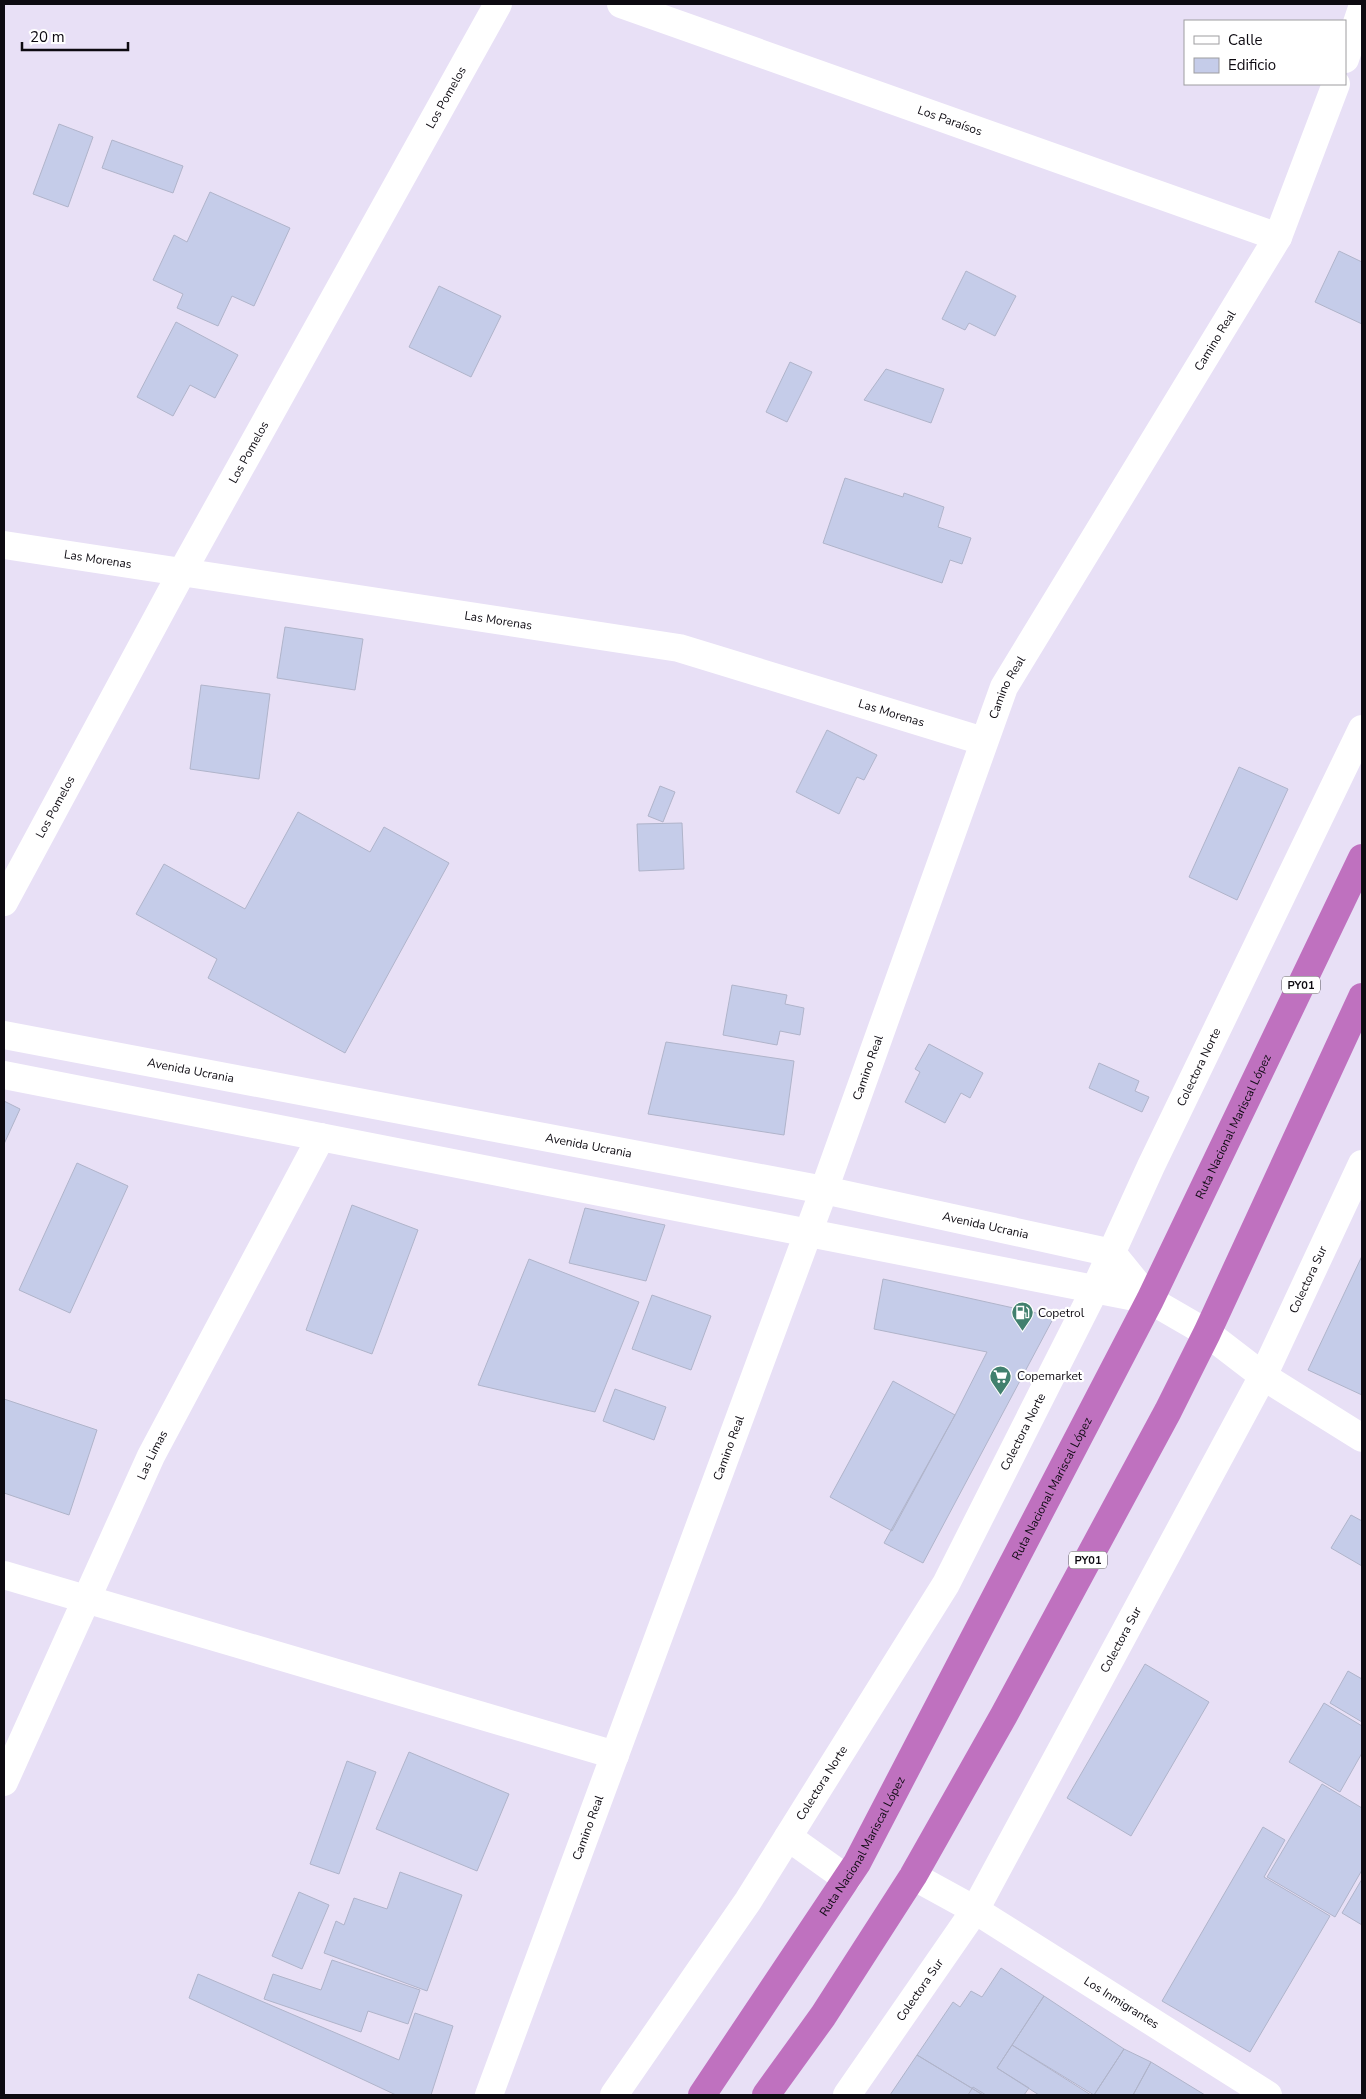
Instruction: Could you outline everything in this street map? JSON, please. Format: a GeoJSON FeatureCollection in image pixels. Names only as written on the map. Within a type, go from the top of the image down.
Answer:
{"type":"FeatureCollection","features":[{"type":"Feature","properties":{"kind":"highway","name":"Ruta Nacional Mariscal López"},"geometry":{"type":"LineString","coordinates":[[702,2095],[847,1879],[885,1811],[1150,1300],[1362,858]]}},
{"type":"Feature","properties":{"kind":"highway","name":"PY01"},"geometry":{"type":"LineString","coordinates":[[766,2095],[824,2016],[913,1876],[1004,1715],[1168,1411],[1207,1333],[1362,997]]}},
{"type":"Feature","properties":{"kind":"street","name":"Los Pomelos"},"geometry":{"type":"LineString","coordinates":[[4,902],[182,572],[498,4]]}},
{"type":"Feature","properties":{"kind":"street","name":"Los Paraísos"},"geometry":{"type":"LineString","coordinates":[[621,4],[1278,237]]}},
{"type":"Feature","properties":{"kind":"street"},"geometry":{"type":"LineString","coordinates":[[1346,56],[1362,8]]}},
{"type":"Feature","properties":{"kind":"street","name":"Camino Real"},"geometry":{"type":"LineString","coordinates":[[489,2095],[824,1190],[983,741],[1004,687],[1278,237],[1336,85]]}},
{"type":"Feature","properties":{"kind":"street","name":"Las Morenas"},"geometry":{"type":"LineString","coordinates":[[4,545],[679,648],[983,741]]}},
{"type":"Feature","properties":{"kind":"street","name":"Colectora Norte"},"geometry":{"type":"LineString","coordinates":[[614,2095],[748,1901],[946,1584],[1096,1289],[1216,1030],[1362,729]]}},
{"type":"Feature","properties":{"kind":"street","name":"Avenida Ucrania"},"geometry":{"type":"LineString","coordinates":[[4,1035],[824,1190],[1112,1253]]}},
{"type":"Feature","properties":{"kind":"street"},"geometry":{"type":"LineString","coordinates":[[4,1075],[1150,1300],[1207,1333],[1263,1376],[1362,1438]]}},
{"type":"Feature","properties":{"kind":"street","name":"Las Limas"},"geometry":{"type":"LineString","coordinates":[[4,1782],[151,1456],[321,1138]]}},
{"type":"Feature","properties":{"kind":"street","name":"Colectora Sur"},"geometry":{"type":"LineString","coordinates":[[847,2095],[975,1910],[1263,1376],[1362,1164]]}},
{"type":"Feature","properties":{"kind":"street"},"geometry":{"type":"LineString","coordinates":[[1112,1253],[1150,1300]]}},
{"type":"Feature","properties":{"kind":"street"},"geometry":{"type":"LineString","coordinates":[[4,1575],[615,1755]]}},
{"type":"Feature","properties":{"kind":"street"},"geometry":{"type":"LineString","coordinates":[[788,1837],[847,1879]]}},
{"type":"Feature","properties":{"kind":"street","name":"Los Inmigrantes"},"geometry":{"type":"LineString","coordinates":[[913,1876],[975,1910],[1268,2095]]}},
{"type":"Feature","properties":{"kind":"building"},"geometry":{"type":"Polygon","coordinates":[[[59,124],[93,137],[68,207],[33,194],[59,124]]]}},
{"type":"Feature","properties":{"kind":"building"},"geometry":{"type":"Polygon","coordinates":[[[112,140],[183,166],[173,193],[102,168],[112,140]]]}},
{"type":"Feature","properties":{"kind":"building"},"geometry":{"type":"Polygon","coordinates":[[[210,192],[290,228],[254,306],[232,296],[218,326],[177,308],[183,294],[153,280],[174,235],[187,242],[210,192]]]}},
{"type":"Feature","properties":{"kind":"building"},"geometry":{"type":"Polygon","coordinates":[[[1339,251],[1362,262],[1362,324],[1315,302],[1339,251]]]}},
{"type":"Feature","properties":{"kind":"building"},"geometry":{"type":"Polygon","coordinates":[[[966,271],[1016,296],[995,336],[969,323],[965,330],[942,319],[966,271]]]}},
{"type":"Feature","properties":{"kind":"building"},"geometry":{"type":"Polygon","coordinates":[[[439,286],[501,316],[471,377],[409,347],[439,286]]]}},
{"type":"Feature","properties":{"kind":"building"},"geometry":{"type":"Polygon","coordinates":[[[176,322],[238,355],[215,398],[190,385],[173,416],[137,397],[176,322]]]}},
{"type":"Feature","properties":{"kind":"building"},"geometry":{"type":"Polygon","coordinates":[[[790,362],[812,372],[787,422],[766,412],[790,362]]]}},
{"type":"Feature","properties":{"kind":"building"},"geometry":{"type":"Polygon","coordinates":[[[886,369],[944,389],[931,423],[864,400],[886,369]]]}},
{"type":"Feature","properties":{"kind":"building"},"geometry":{"type":"Polygon","coordinates":[[[845,478],[903,497],[904,493],[944,507],[938,527],[971,538],[962,564],[950,560],[942,583],[823,543],[845,478]]]}},
{"type":"Feature","properties":{"kind":"building"},"geometry":{"type":"Polygon","coordinates":[[[285,627],[363,639],[355,690],[277,678],[285,627]]]}},
{"type":"Feature","properties":{"kind":"building"},"geometry":{"type":"Polygon","coordinates":[[[201,685],[270,694],[259,779],[190,769],[201,685]]]}},
{"type":"Feature","properties":{"kind":"building"},"geometry":{"type":"Polygon","coordinates":[[[827,730],[877,755],[864,780],[857,777],[839,814],[796,792],[827,730]]]}},
{"type":"Feature","properties":{"kind":"building"},"geometry":{"type":"Polygon","coordinates":[[[1239,767],[1288,789],[1237,900],[1189,877],[1239,767]]]}},
{"type":"Feature","properties":{"kind":"building"},"geometry":{"type":"Polygon","coordinates":[[[660,786],[675,792],[663,822],[648,816],[660,786]]]}},
{"type":"Feature","properties":{"kind":"building"},"geometry":{"type":"Polygon","coordinates":[[[298,812],[370,852],[384,827],[449,863],[345,1053],[208,978],[217,959],[136,914],[164,864],[245,909],[298,812]]]}},
{"type":"Feature","properties":{"kind":"building"},"geometry":{"type":"Polygon","coordinates":[[[682,823],[684,869],[639,871],[637,824],[682,823]]]}},
{"type":"Feature","properties":{"kind":"building"},"geometry":{"type":"Polygon","coordinates":[[[732,985],[787,995],[785,1004],[804,1008],[800,1035],[780,1031],[777,1045],[723,1035],[732,985]]]}},
{"type":"Feature","properties":{"kind":"building"},"geometry":{"type":"Polygon","coordinates":[[[666,1042],[794,1061],[784,1135],[648,1114],[666,1042]]]}},
{"type":"Feature","properties":{"kind":"building"},"geometry":{"type":"Polygon","coordinates":[[[929,1044],[983,1073],[970,1098],[961,1093],[945,1123],[905,1102],[920,1072],[915,1069],[929,1044]]]}},
{"type":"Feature","properties":{"kind":"building"},"geometry":{"type":"Polygon","coordinates":[[[1099,1063],[1139,1081],[1135,1091],[1149,1097],[1142,1112],[1089,1088],[1099,1063]]]}},
{"type":"Feature","properties":{"kind":"building"},"geometry":{"type":"Polygon","coordinates":[[[4,1101],[20,1109],[4,1144],[4,1101]]]}},
{"type":"Feature","properties":{"kind":"building"},"geometry":{"type":"Polygon","coordinates":[[[77,1163],[128,1186],[70,1313],[19,1290],[77,1163]]]}},
{"type":"Feature","properties":{"kind":"building"},"geometry":{"type":"Polygon","coordinates":[[[352,1205],[418,1230],[372,1354],[306,1330],[352,1205]]]}},
{"type":"Feature","properties":{"kind":"building"},"geometry":{"type":"Polygon","coordinates":[[[585,1208],[665,1225],[646,1281],[569,1263],[585,1208]]]}},
{"type":"Feature","properties":{"kind":"building"},"geometry":{"type":"Polygon","coordinates":[[[1362,1256],[1362,1395],[1308,1370],[1362,1256]]]}},
{"type":"Feature","properties":{"kind":"building"},"geometry":{"type":"Polygon","coordinates":[[[529,1259],[639,1302],[595,1412],[478,1385],[529,1259]]]}},
{"type":"Feature","properties":{"kind":"building"},"geometry":{"type":"Polygon","coordinates":[[[883,1279],[1054,1317],[923,1563],[884,1543],[955,1415],[987,1352],[874,1329],[883,1279]]]}},
{"type":"Feature","properties":{"kind":"building"},"geometry":{"type":"Polygon","coordinates":[[[652,1295],[711,1316],[691,1370],[632,1349],[652,1295]]]}},
{"type":"Feature","properties":{"kind":"building"},"geometry":{"type":"Polygon","coordinates":[[[893,1381],[955,1415],[892,1531],[830,1497],[893,1381]]]}},
{"type":"Feature","properties":{"kind":"building"},"geometry":{"type":"Polygon","coordinates":[[[615,1389],[666,1407],[654,1440],[603,1421],[615,1389]]]}},
{"type":"Feature","properties":{"kind":"building"},"geometry":{"type":"Polygon","coordinates":[[[4,1399],[97,1430],[69,1515],[4,1493],[4,1399]]]}},
{"type":"Feature","properties":{"kind":"building"},"geometry":{"type":"Polygon","coordinates":[[[1351,1515],[1362,1521],[1362,1566],[1331,1548],[1351,1515]]]}},
{"type":"Feature","properties":{"kind":"building"},"geometry":{"type":"Polygon","coordinates":[[[1145,1664],[1209,1702],[1131,1836],[1067,1798],[1145,1664]]]}},
{"type":"Feature","properties":{"kind":"building"},"geometry":{"type":"Polygon","coordinates":[[[1348,1671],[1362,1679],[1362,1722],[1330,1703],[1348,1671]]]}},
{"type":"Feature","properties":{"kind":"building"},"geometry":{"type":"Polygon","coordinates":[[[1324,1703],[1362,1726],[1362,1753],[1340,1792],[1289,1762],[1324,1703]]]}},
{"type":"Feature","properties":{"kind":"building"},"geometry":{"type":"Polygon","coordinates":[[[409,1752],[509,1794],[477,1871],[376,1829],[409,1752]]]}},
{"type":"Feature","properties":{"kind":"building"},"geometry":{"type":"Polygon","coordinates":[[[347,1761],[376,1772],[339,1874],[310,1864],[347,1761]]]}},
{"type":"Feature","properties":{"kind":"building"},"geometry":{"type":"Polygon","coordinates":[[[1322,1784],[1362,1808],[1362,1870],[1335,1917],[1267,1877],[1322,1784]]]}},
{"type":"Feature","properties":{"kind":"building"},"geometry":{"type":"Polygon","coordinates":[[[1263,1827],[1285,1840],[1264,1877],[1330,1916],[1250,2052],[1162,2001],[1263,1827]]]}},
{"type":"Feature","properties":{"kind":"building"},"geometry":{"type":"Polygon","coordinates":[[[400,1872],[462,1895],[427,1991],[324,1953],[336,1921],[344,1925],[354,1898],[387,1909],[400,1872]]]}},
{"type":"Feature","properties":{"kind":"building"},"geometry":{"type":"Polygon","coordinates":[[[1362,1879],[1362,1925],[1342,1913],[1362,1879]]]}},
{"type":"Feature","properties":{"kind":"building"},"geometry":{"type":"Polygon","coordinates":[[[299,1892],[329,1905],[302,1969],[272,1956],[299,1892]]]}},
{"type":"Feature","properties":{"kind":"building"},"geometry":{"type":"Polygon","coordinates":[[[332,1960],[420,1990],[408,2024],[368,2011],[361,2032],[264,1999],[273,1974],[321,1990],[332,1960]]]}},
{"type":"Feature","properties":{"kind":"building"},"geometry":{"type":"Polygon","coordinates":[[[1001,1968],[1044,1996],[997,2068],[1029,2088],[1024,2095],[983,2095],[917,2055],[953,2002],[960,2007],[971,1991],[982,1997],[1001,1968]]]}},
{"type":"Feature","properties":{"kind":"building"},"geometry":{"type":"Polygon","coordinates":[[[198,1974],[399,2060],[415,2013],[453,2026],[431,2095],[396,2095],[189,1998],[198,1974]]]}},
{"type":"Feature","properties":{"kind":"building"},"geometry":{"type":"Polygon","coordinates":[[[1044,1996],[1124,2049],[1094,2095],[1012,2045],[1044,1996]]]}},
{"type":"Feature","properties":{"kind":"building"},"geometry":{"type":"Polygon","coordinates":[[[1012,2045],[1091,2095],[1039,2095],[997,2068],[1012,2045]]]}},
{"type":"Feature","properties":{"kind":"building"},"geometry":{"type":"Polygon","coordinates":[[[1124,2049],[1151,2062],[1133,2095],[1094,2095],[1124,2049]]]}},
{"type":"Feature","properties":{"kind":"building"},"geometry":{"type":"Polygon","coordinates":[[[917,2055],[983,2095],[890,2095],[917,2055]]]}},
{"type":"Feature","properties":{"kind":"building"},"geometry":{"type":"Polygon","coordinates":[[[1151,2062],[1205,2095],[1133,2095],[1151,2062]]]}},
{"type":"Feature","properties":{"kind":"building"},"geometry":{"type":"Polygon","coordinates":[[[973,2087],[986,2095],[968,2095],[973,2087]]]}},
{"type":"Feature","properties":{"kind":"place","name":"Copetrol"},"geometry":{"type":"Point","coordinates":[1022,1332]}},
{"type":"Feature","properties":{"kind":"place","name":"Copemarket"},"geometry":{"type":"Point","coordinates":[1001,1395]}}]}
